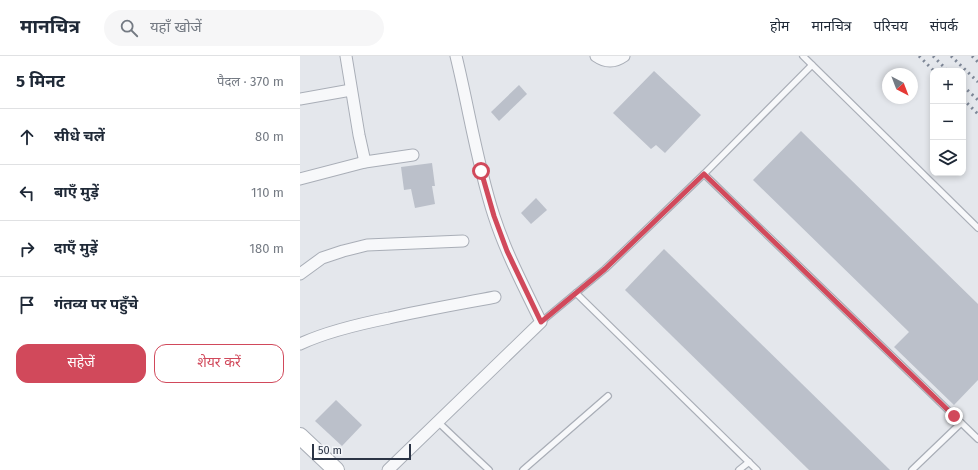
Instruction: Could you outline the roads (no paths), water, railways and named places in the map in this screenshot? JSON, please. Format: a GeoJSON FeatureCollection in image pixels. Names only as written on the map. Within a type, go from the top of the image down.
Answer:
{"type":"FeatureCollection","features":[{"type":"Feature","properties":{"kind":"main road"},"geometry":{"type":"LineString","coordinates":[[300,436],[336,470]]}},
{"type":"Feature","properties":{"kind":"street"},"geometry":{"type":"LineString","coordinates":[[346,56],[358,135],[365,162]]}},
{"type":"Feature","properties":{"kind":"street"},"geometry":{"type":"LineString","coordinates":[[388,470],[541,322],[507,251],[494,216],[481,171],[456,56]]}},
{"type":"Feature","properties":{"kind":"street"},"geometry":{"type":"LineString","coordinates":[[596,56],[601,60],[608,62],[619,60],[624,56]]}},
{"type":"Feature","properties":{"kind":"street"},"geometry":{"type":"LineString","coordinates":[[300,99],[351,90]]}},
{"type":"Feature","properties":{"kind":"street"},"geometry":{"type":"LineString","coordinates":[[300,179],[365,162],[413,155]]}},
{"type":"Feature","properties":{"kind":"street"},"geometry":{"type":"LineString","coordinates":[[300,274],[322,258],[367,245],[463,241]]}},
{"type":"Feature","properties":{"kind":"street"},"geometry":{"type":"LineString","coordinates":[[300,344],[312,338],[340,329],[495,298]]}},
{"type":"Feature","properties":{"kind":"lane"},"geometry":{"type":"LineString","coordinates":[[803,56],[978,228]]}},
{"type":"Feature","properties":{"kind":"lane"},"geometry":{"type":"LineString","coordinates":[[541,322],[605,269],[704,174],[812,65]]}},
{"type":"Feature","properties":{"kind":"lane"},"geometry":{"type":"LineString","coordinates":[[704,174],[978,439]]}},
{"type":"Feature","properties":{"kind":"lane"},"geometry":{"type":"LineString","coordinates":[[576,293],[757,470]]}},
{"type":"Feature","properties":{"kind":"lane"},"geometry":{"type":"LineString","coordinates":[[523,470],[608,396]]}},
{"type":"Feature","properties":{"kind":"lane"},"geometry":{"type":"LineString","coordinates":[[438,422],[489,470]]}},
{"type":"Feature","properties":{"kind":"lane"},"geometry":{"type":"LineString","coordinates":[[912,470],[961,423]]}},
{"type":"Feature","properties":{"kind":"lane"},"geometry":{"type":"LineString","coordinates":[[739,470],[749,462]]}},
{"type":"Feature","properties":{"kind":"railway"},"geometry":{"type":"LineString","coordinates":[[919,56],[931,68]]}},
{"type":"Feature","properties":{"kind":"railway"},"geometry":{"type":"LineString","coordinates":[[933,56],[945,68]]}},
{"type":"Feature","properties":{"kind":"railway"},"geometry":{"type":"LineString","coordinates":[[951,56],[978,82]]}},
{"type":"Feature","properties":{"kind":"railway"},"geometry":{"type":"LineString","coordinates":[[972,56],[978,62]]}},
{"type":"Feature","properties":{"kind":"railway"},"geometry":{"type":"LineString","coordinates":[[966,89],[978,100]]}},
{"type":"Feature","properties":{"kind":"railway"},"geometry":{"type":"LineString","coordinates":[[966,102],[978,114]]}}]}
